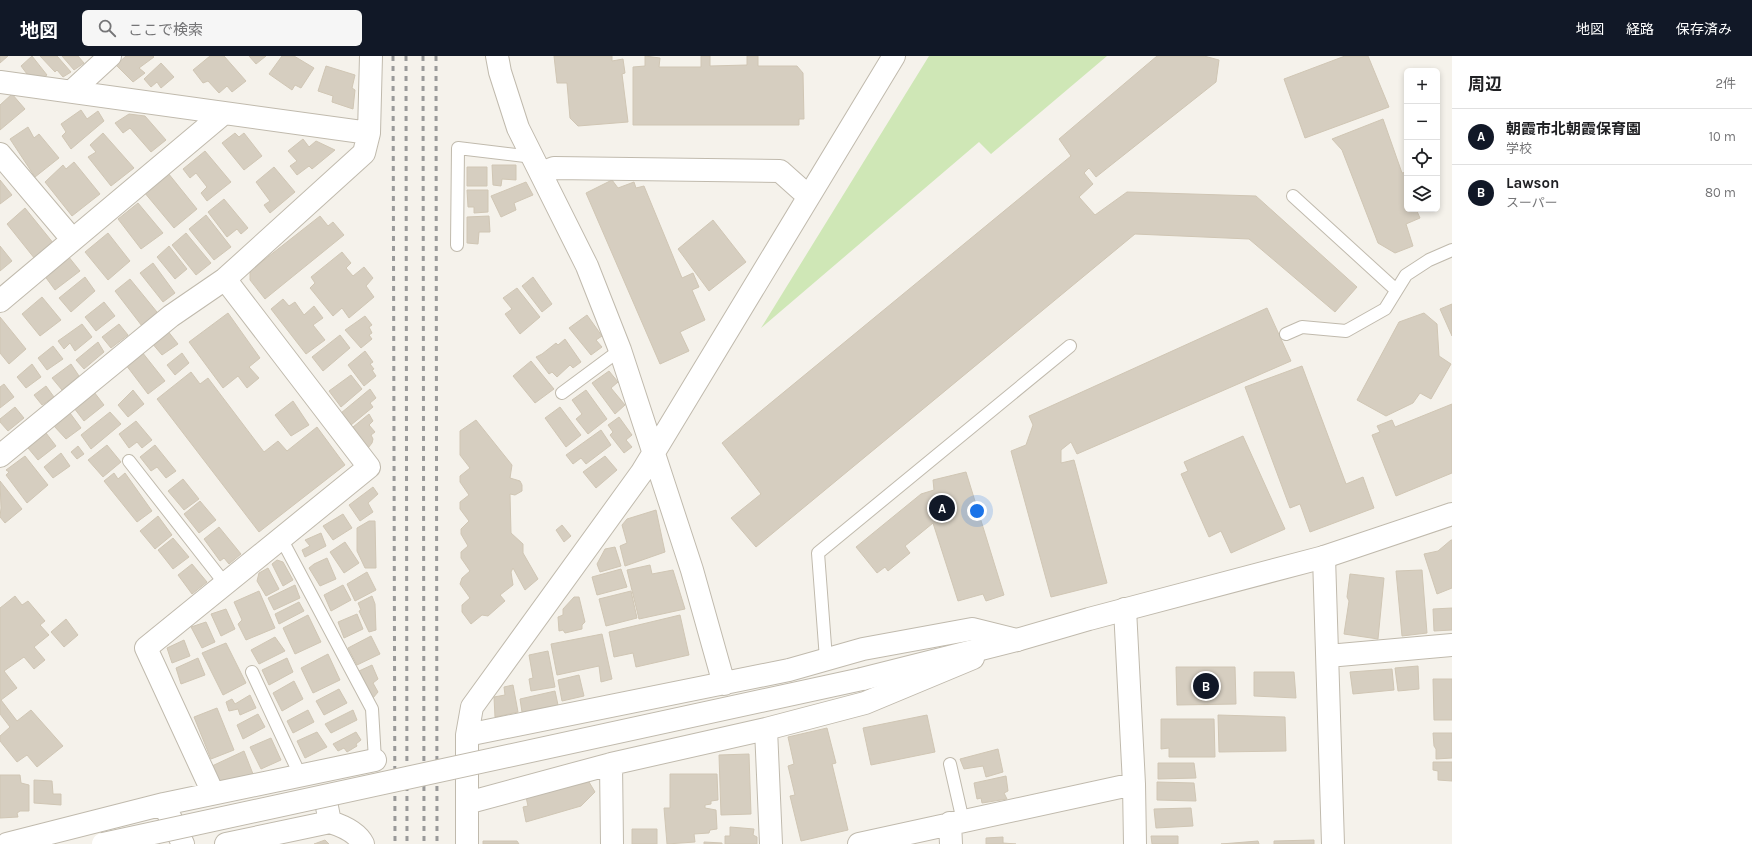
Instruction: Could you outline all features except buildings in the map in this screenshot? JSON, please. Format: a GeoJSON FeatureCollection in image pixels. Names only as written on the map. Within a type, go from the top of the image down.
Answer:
{"type":"FeatureCollection","features":[{"type":"Feature","properties":{"kind":"street"},"geometry":{"type":"LineString","coordinates":[[72,91],[110,56]]}},
{"type":"Feature","properties":{"kind":"street"},"geometry":{"type":"LineString","coordinates":[[0,456],[171,316],[225,279],[364,153],[370,133],[371,56]]}},
{"type":"Feature","properties":{"kind":"street"},"geometry":{"type":"LineString","coordinates":[[497,56],[500,72],[518,128],[587,266],[620,350],[692,570],[724,684]]}},
{"type":"Feature","properties":{"kind":"street"},"geometry":{"type":"LineString","coordinates":[[467,844],[467,736],[472,707],[642,472],[894,56]]}},
{"type":"Feature","properties":{"kind":"street"},"geometry":{"type":"LineString","coordinates":[[0,82],[370,133]]}},
{"type":"Feature","properties":{"kind":"street"},"geometry":{"type":"LineString","coordinates":[[0,301],[72,239],[224,113]]}},
{"type":"Feature","properties":{"kind":"street"},"geometry":{"type":"LineString","coordinates":[[0,154],[72,239]]}},
{"type":"Feature","properties":{"kind":"street"},"geometry":{"type":"LineString","coordinates":[[537,165],[554,168],[780,171],[808,196]]}},
{"type":"Feature","properties":{"kind":"street"},"geometry":{"type":"LineString","coordinates":[[213,793],[146,648],[282,540],[369,467],[225,279]]}},
{"type":"Feature","properties":{"kind":"street"},"geometry":{"type":"LineString","coordinates":[[103,844],[862,679],[1017,640],[1125,609],[1324,557],[1452,514]]}},
{"type":"Feature","properties":{"kind":"street"},"geometry":{"type":"LineString","coordinates":[[1324,557],[1333,844]]}},
{"type":"Feature","properties":{"kind":"street"},"geometry":{"type":"LineString","coordinates":[[1125,609],[1134,784],[1135,844]]}},
{"type":"Feature","properties":{"kind":"street"},"geometry":{"type":"LineString","coordinates":[[467,736],[789,670],[863,649],[972,629],[1017,640]]}},
{"type":"Feature","properties":{"kind":"street"},"geometry":{"type":"LineString","coordinates":[[467,803],[611,764],[766,729],[865,703],[1017,640]]}},
{"type":"Feature","properties":{"kind":"street"},"geometry":{"type":"LineString","coordinates":[[1328,656],[1452,645]]}},
{"type":"Feature","properties":{"kind":"street"},"geometry":{"type":"LineString","coordinates":[[766,729],[771,844]]}},
{"type":"Feature","properties":{"kind":"street"},"geometry":{"type":"LineString","coordinates":[[7,844],[164,804],[375,760]]}},
{"type":"Feature","properties":{"kind":"street"},"geometry":{"type":"LineString","coordinates":[[611,764],[612,844]]}},
{"type":"Feature","properties":{"kind":"street"},"geometry":{"type":"LineString","coordinates":[[321,771],[330,822]]}},
{"type":"Feature","properties":{"kind":"street"},"geometry":{"type":"LineString","coordinates":[[859,844],[955,829],[1134,784]]}},
{"type":"Feature","properties":{"kind":"street"},"geometry":{"type":"LineString","coordinates":[[164,804],[183,844]]}},
{"type":"Feature","properties":{"kind":"street"},"geometry":{"type":"LineString","coordinates":[[226,844],[268,839],[330,822],[342,826],[360,837],[363,844]]}},
{"type":"Feature","properties":{"kind":"lane"},"geometry":{"type":"LineString","coordinates":[[457,245],[458,148],[537,165]]}},
{"type":"Feature","properties":{"kind":"lane"},"geometry":{"type":"LineString","coordinates":[[1293,196],[1396,290]]}},
{"type":"Feature","properties":{"kind":"lane"},"geometry":{"type":"LineString","coordinates":[[1286,334],[1302,327],[1346,331],[1385,309],[1406,275],[1429,260],[1452,250]]}},
{"type":"Feature","properties":{"kind":"lane"},"geometry":{"type":"LineString","coordinates":[[826,659],[818,553],[1070,346]]}},
{"type":"Feature","properties":{"kind":"lane"},"geometry":{"type":"LineString","coordinates":[[562,393],[620,350]]}},
{"type":"Feature","properties":{"kind":"lane"},"geometry":{"type":"LineString","coordinates":[[129,461],[226,585]]}},
{"type":"Feature","properties":{"kind":"lane"},"geometry":{"type":"LineString","coordinates":[[282,540],[372,709],[375,760]]}},
{"type":"Feature","properties":{"kind":"lane"},"geometry":{"type":"LineString","coordinates":[[252,672],[300,775]]}},
{"type":"Feature","properties":{"kind":"lane"},"geometry":{"type":"LineString","coordinates":[[950,764],[955,829]]}},
{"type":"Feature","properties":{"kind":"green space"},"geometry":{"type":"Polygon","coordinates":[[[929,56],[1107,56],[991,154],[979,142],[761,328],[929,56]]]}},
{"type":"Feature","properties":{"kind":"railway"},"geometry":{"type":"LineString","coordinates":[[393,56],[395,844]]}},
{"type":"Feature","properties":{"kind":"railway"},"geometry":{"type":"LineString","coordinates":[[406,56],[407,844]]}},
{"type":"Feature","properties":{"kind":"railway"},"geometry":{"type":"LineString","coordinates":[[423,56],[424,844]]}},
{"type":"Feature","properties":{"kind":"railway"},"geometry":{"type":"LineString","coordinates":[[436,56],[437,844]]}},
{"type":"Feature","properties":{"kind":"place","name":"朝霞市北朝霞保育園"},"geometry":{"type":"Point","coordinates":[942,508]}},
{"type":"Feature","properties":{"kind":"place","name":"Lawson"},"geometry":{"type":"Point","coordinates":[1206,686]}}]}
